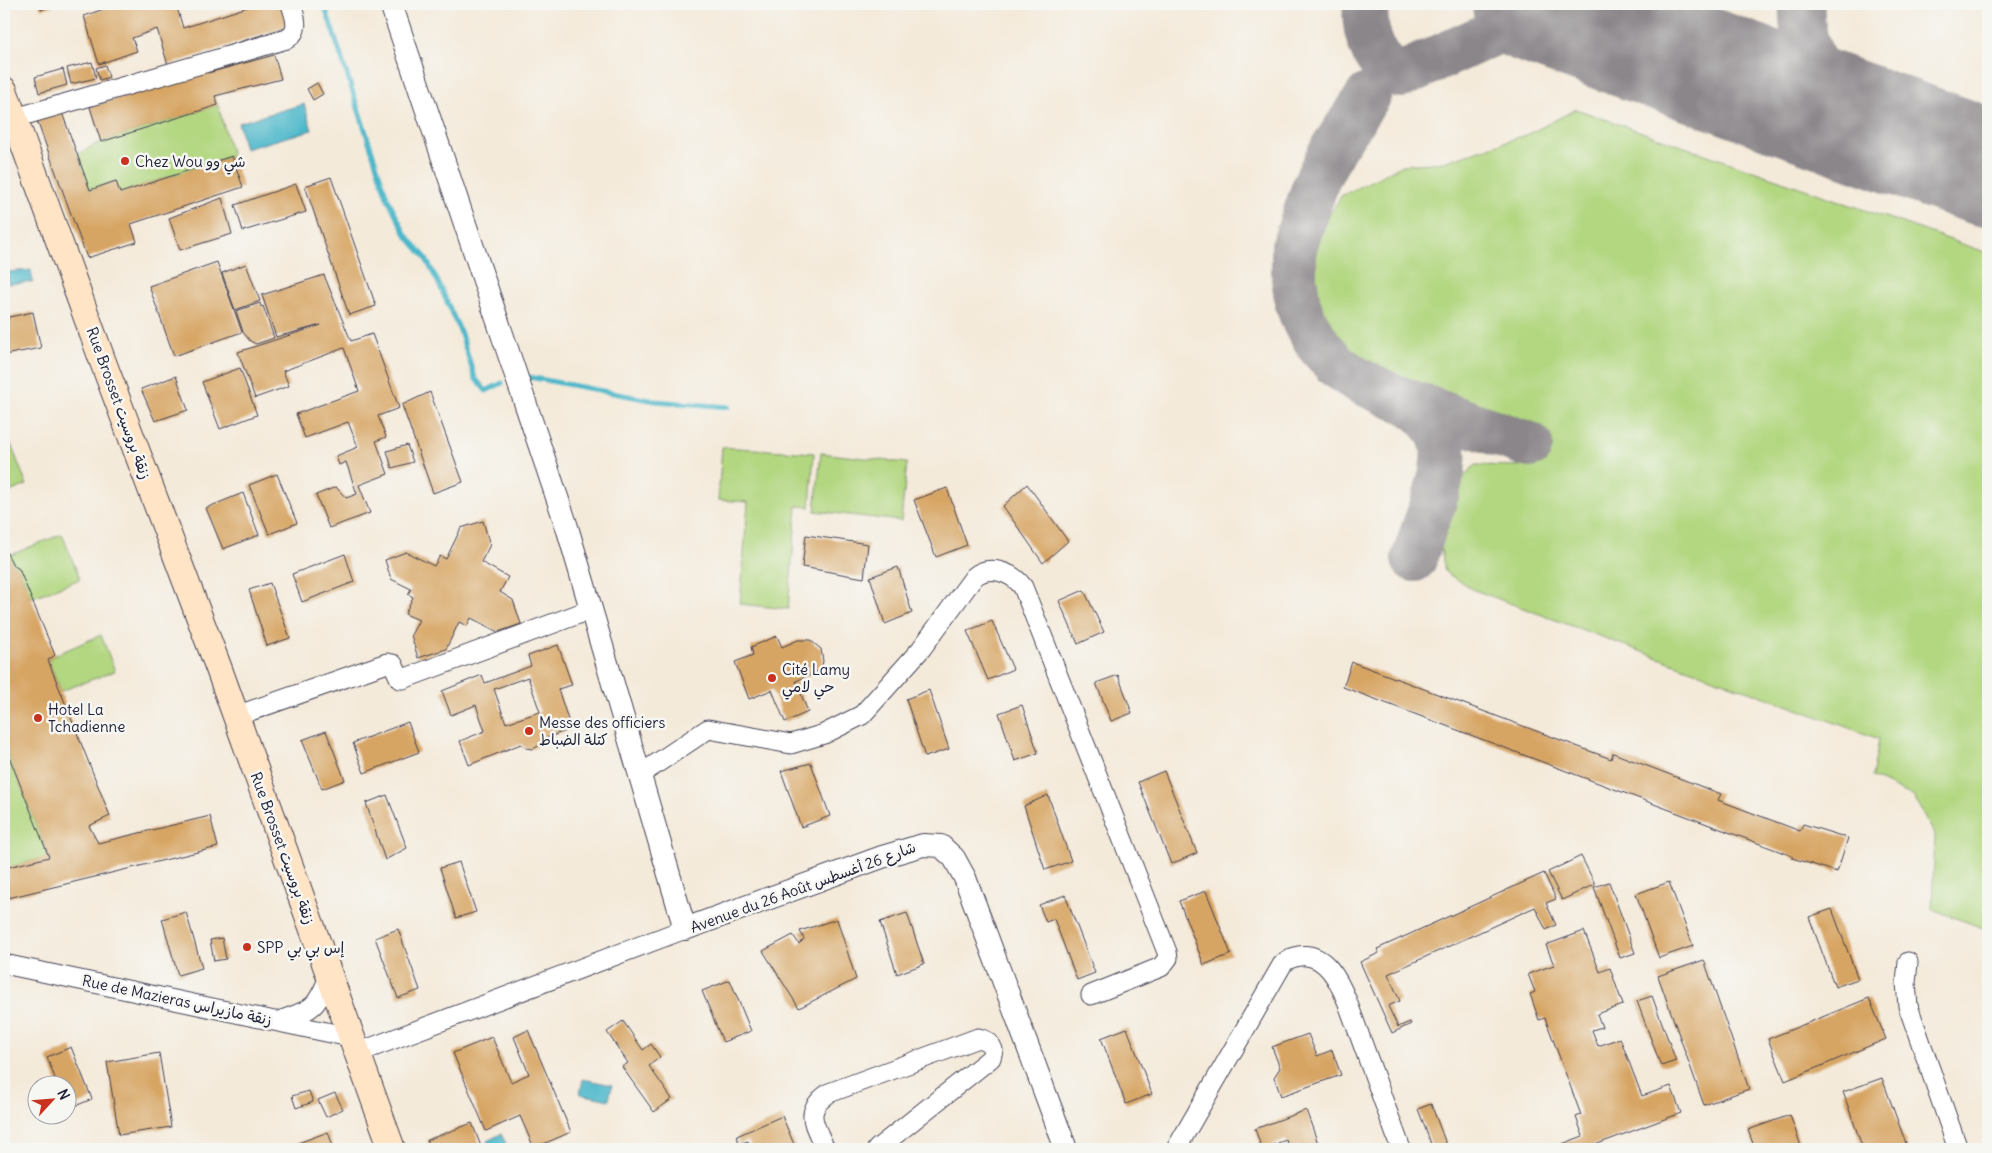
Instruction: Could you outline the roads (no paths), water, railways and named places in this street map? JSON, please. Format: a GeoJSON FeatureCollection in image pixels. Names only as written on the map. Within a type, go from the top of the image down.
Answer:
{"type":"FeatureCollection","features":[{"type":"Feature","properties":{"kind":"main road","name":"Rue Brosset زنقة بروسيت"},"geometry":{"type":"LineString","coordinates":[[4,90],[103,362],[236,716],[392,1149]]}},
{"type":"Feature","properties":{"kind":"street"},"geometry":{"type":"LineString","coordinates":[[15,118],[287,39],[296,29],[291,4]]}},
{"type":"Feature","properties":{"kind":"street"},"geometry":{"type":"LineString","coordinates":[[391,4],[567,527],[685,929]]}},
{"type":"Feature","properties":{"kind":"street"},"geometry":{"type":"LineString","coordinates":[[640,774],[708,729],[791,744],[824,734],[862,715],[921,649],[974,577],[985,570],[1010,575],[1018,580],[1023,587],[1167,952],[1168,958],[1160,968],[1091,995]]}},
{"type":"Feature","properties":{"kind":"street"},"geometry":{"type":"LineString","coordinates":[[236,716],[387,663],[393,664],[400,679],[403,679],[592,609]]}},
{"type":"Feature","properties":{"kind":"street","name":"Avenue du 26 Août شارع 26 أغسطس"},"geometry":{"type":"LineString","coordinates":[[354,1045],[923,844],[941,846],[954,858],[965,878],[1066,1149]]}},
{"type":"Feature","properties":{"kind":"street"},"geometry":{"type":"LineString","coordinates":[[1176,1149],[1282,965],[1288,958],[1304,956],[1317,958],[1339,982],[1348,1001],[1401,1149]]}},
{"type":"Feature","properties":{"kind":"street"},"geometry":{"type":"LineString","coordinates":[[1908,962],[1906,983],[1908,1006],[1958,1149]]}},
{"type":"Feature","properties":{"kind":"street","name":"Rue de Mazieras زنقة مازيراس"},"geometry":{"type":"LineString","coordinates":[[4,964],[279,1021],[354,1045]]}},
{"type":"Feature","properties":{"kind":"street"},"geometry":{"type":"LineString","coordinates":[[279,1021],[314,1006],[319,1000],[329,977]]}},
{"type":"Feature","properties":{"kind":"street"},"geometry":{"type":"LineString","coordinates":[[825,1149],[812,1116],[815,1107],[829,1093],[978,1038],[985,1039],[990,1044],[993,1050],[991,1058],[877,1149]]}},
{"type":"Feature","properties":{"kind":"water"},"geometry":{"type":"Polygon","coordinates":[[[304,104],[312,130],[245,149],[238,123],[304,104]]]}},
{"type":"Feature","properties":{"kind":"water"},"geometry":{"type":"Polygon","coordinates":[[[31,270],[33,282],[8,284],[7,272],[31,270]]]}},
{"type":"Feature","properties":{"kind":"water"},"geometry":{"type":"Polygon","coordinates":[[[583,1079],[612,1085],[609,1100],[580,1094],[583,1079]]]}},
{"type":"Feature","properties":{"kind":"water"},"geometry":{"type":"Polygon","coordinates":[[[501,1134],[509,1149],[491,1149],[487,1141],[501,1134]]]}},
{"type":"Feature","properties":{"kind":"waterway"},"geometry":{"type":"LineString","coordinates":[[324,4],[387,197],[406,235],[425,257],[438,282],[460,331],[475,378],[486,391],[502,383]]}},
{"type":"Feature","properties":{"kind":"waterway"},"geometry":{"type":"LineString","coordinates":[[529,377],[655,401],[728,407]]}},
{"type":"Feature","properties":{"kind":"place","name":"Chez Wou شي وو"},"geometry":{"type":"Point","coordinates":[125,161]}},
{"type":"Feature","properties":{"kind":"place","name":"Cité Lamy حي لامي"},"geometry":{"type":"Point","coordinates":[772,678]}},
{"type":"Feature","properties":{"kind":"place","name":"Hotel La Tchadienne"},"geometry":{"type":"Point","coordinates":[38,718]}},
{"type":"Feature","properties":{"kind":"place","name":"Messe des officiers كتلة الضباط"},"geometry":{"type":"Point","coordinates":[529,731]}},
{"type":"Feature","properties":{"kind":"place","name":"SPP إس بي بي"},"geometry":{"type":"Point","coordinates":[247,947]}}]}
